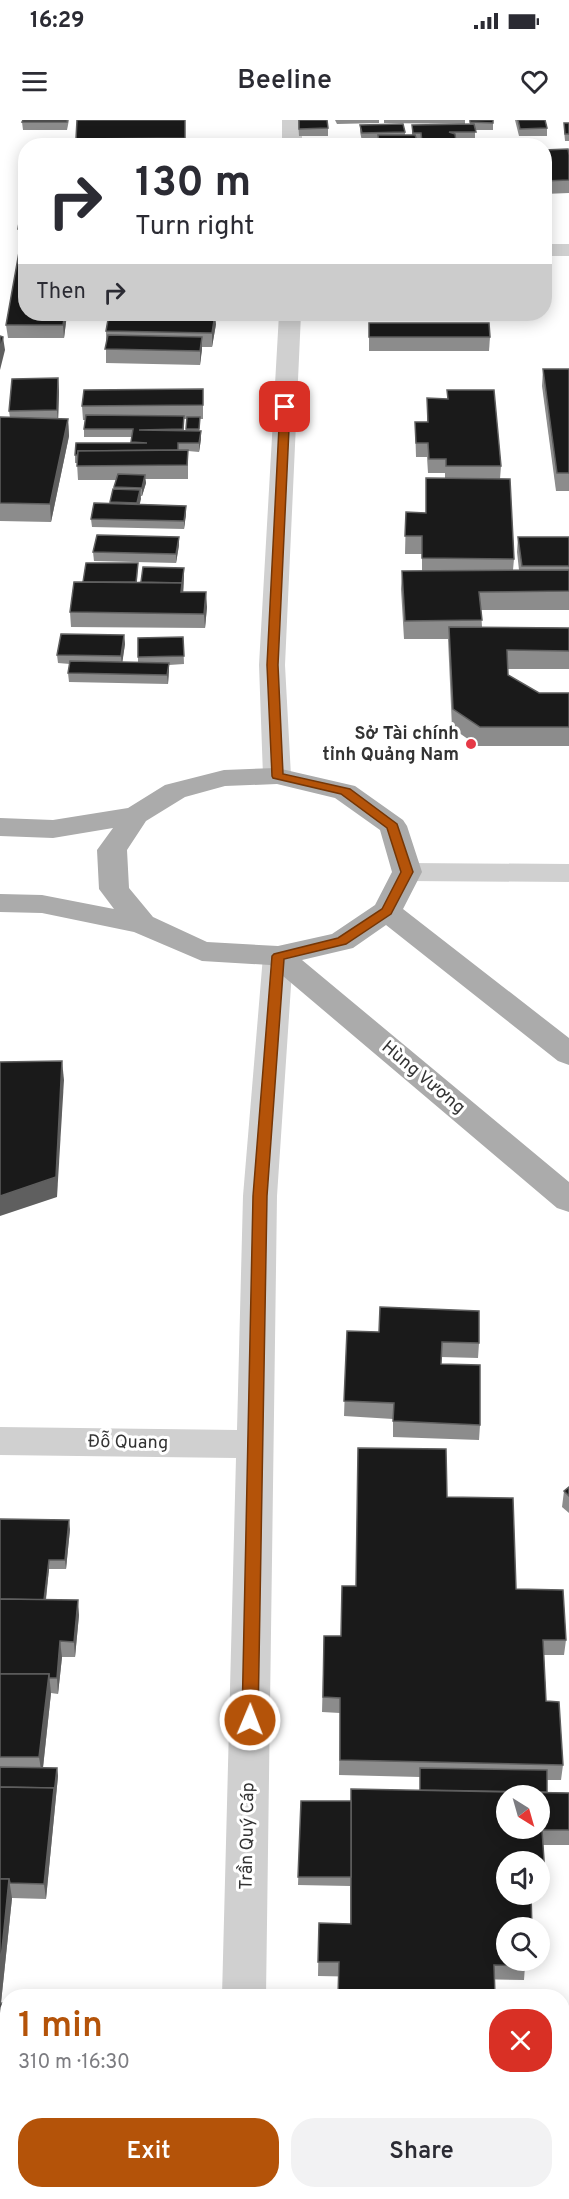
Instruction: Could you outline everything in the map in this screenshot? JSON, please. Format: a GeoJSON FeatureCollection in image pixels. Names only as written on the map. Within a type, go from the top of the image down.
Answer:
{"type":"FeatureCollection","features":[{"type":"Feature","properties":{"kind":"main road"},"geometry":{"type":"LineString","coordinates":[[0,827],[53,829],[136,815],[175,791],[224,778],[278,776],[345,792],[393,826],[407,872],[387,911],[342,941],[278,956],[202,951],[142,924],[42,904],[0,903]]}},
{"type":"Feature","properties":{"kind":"main road"},"geometry":{"type":"LineString","coordinates":[[136,815],[112,850],[114,889],[142,924]]}},
{"type":"Feature","properties":{"kind":"main road"},"geometry":{"type":"LineString","coordinates":[[387,911],[569,1054]]}},
{"type":"Feature","properties":{"kind":"main road","name":"Hùng Vương"},"geometry":{"type":"LineString","coordinates":[[278,956],[569,1200]]}},
{"type":"Feature","properties":{"kind":"street"},"geometry":{"type":"LineString","coordinates":[[292,120],[292,138]]}},
{"type":"Feature","properties":{"kind":"street"},"geometry":{"type":"LineString","coordinates":[[552,250],[569,250]]}},
{"type":"Feature","properties":{"kind":"street"},"geometry":{"type":"LineString","coordinates":[[278,776],[272,665],[290,321]]}},
{"type":"Feature","properties":{"kind":"street"},"geometry":{"type":"LineString","coordinates":[[407,872],[569,873]]}},
{"type":"Feature","properties":{"kind":"street","name":"Trần Quý Cáp"},"geometry":{"type":"LineString","coordinates":[[244,1989],[260,1196],[278,956]]}},
{"type":"Feature","properties":{"kind":"street","name":"Đỗ Quang"},"geometry":{"type":"LineString","coordinates":[[0,1442],[255,1444]]}},
{"type":"Feature","properties":{"kind":"building"},"geometry":{"type":"Polygon","coordinates":[[[23,120],[67,120],[67,122],[22,122],[23,120]]]}},
{"type":"Feature","properties":{"kind":"building"},"geometry":{"type":"Polygon","coordinates":[[[77,120],[185,120],[185,138],[76,138],[77,120]]]}},
{"type":"Feature","properties":{"kind":"building"},"geometry":{"type":"Polygon","coordinates":[[[299,120],[327,120],[328,128],[299,129],[299,120]]]}},
{"type":"Feature","properties":{"kind":"building"},"geometry":{"type":"Polygon","coordinates":[[[470,120],[493,120],[493,123],[470,122],[470,120]]]}},
{"type":"Feature","properties":{"kind":"building"},"geometry":{"type":"Polygon","coordinates":[[[518,120],[545,120],[547,128],[520,129],[518,120]]]}},
{"type":"Feature","properties":{"kind":"building"},"geometry":{"type":"Polygon","coordinates":[[[564,123],[569,123],[569,134],[565,134],[564,123]]]}},
{"type":"Feature","properties":{"kind":"building"},"geometry":{"type":"Polygon","coordinates":[[[403,124],[405,132],[362,133],[360,125],[403,124]]]}},
{"type":"Feature","properties":{"kind":"building"},"geometry":{"type":"Polygon","coordinates":[[[474,124],[476,132],[449,132],[455,134],[456,138],[422,138],[421,133],[413,133],[412,125],[474,124]]]}},
{"type":"Feature","properties":{"kind":"building"},"geometry":{"type":"Polygon","coordinates":[[[378,135],[415,135],[416,138],[378,138],[378,135]]]}},
{"type":"Feature","properties":{"kind":"building"},"geometry":{"type":"Polygon","coordinates":[[[568,149],[569,180],[552,181],[552,150],[568,149]]]}},
{"type":"Feature","properties":{"kind":"building"},"geometry":{"type":"Polygon","coordinates":[[[18,258],[18,321],[64,321],[63,325],[6,325],[18,258]]]}},
{"type":"Feature","properties":{"kind":"building"},"geometry":{"type":"Polygon","coordinates":[[[108,321],[214,321],[212,333],[106,331],[108,321]]]}},
{"type":"Feature","properties":{"kind":"building"},"geometry":{"type":"Polygon","coordinates":[[[369,323],[489,323],[490,337],[369,337],[369,323]]]}},
{"type":"Feature","properties":{"kind":"building"},"geometry":{"type":"Polygon","coordinates":[[[108,335],[202,337],[200,351],[105,349],[108,335]]]}},
{"type":"Feature","properties":{"kind":"building"},"geometry":{"type":"Polygon","coordinates":[[[543,369],[569,369],[569,473],[557,473],[543,369]]]}},
{"type":"Feature","properties":{"kind":"building"},"geometry":{"type":"Polygon","coordinates":[[[58,378],[57,410],[9,411],[12,379],[58,378]]]}},
{"type":"Feature","properties":{"kind":"building"},"geometry":{"type":"Polygon","coordinates":[[[203,389],[203,405],[82,406],[84,390],[203,389]]]}},
{"type":"Feature","properties":{"kind":"building"},"geometry":{"type":"Polygon","coordinates":[[[447,390],[494,390],[501,466],[446,466],[446,459],[429,459],[428,443],[416,443],[415,422],[428,422],[427,398],[448,399],[447,390]]]}},
{"type":"Feature","properties":{"kind":"building"},"geometry":{"type":"Polygon","coordinates":[[[86,415],[184,416],[183,429],[139,430],[201,431],[199,443],[178,443],[178,450],[78,451],[78,455],[75,455],[76,443],[147,443],[131,442],[133,429],[84,429],[86,415]]]}},
{"type":"Feature","properties":{"kind":"building"},"geometry":{"type":"Polygon","coordinates":[[[0,417],[68,419],[50,504],[0,503],[0,417]]]}},
{"type":"Feature","properties":{"kind":"building"},"geometry":{"type":"Polygon","coordinates":[[[187,417],[200,417],[199,429],[186,429],[187,417]]]}},
{"type":"Feature","properties":{"kind":"building"},"geometry":{"type":"Polygon","coordinates":[[[188,450],[187,465],[77,466],[78,451],[188,450]]]}},
{"type":"Feature","properties":{"kind":"building"},"geometry":{"type":"Polygon","coordinates":[[[118,474],[145,475],[142,488],[114,487],[118,474]]]}},
{"type":"Feature","properties":{"kind":"building"},"geometry":{"type":"Polygon","coordinates":[[[426,478],[510,479],[514,559],[422,558],[422,536],[405,536],[406,512],[426,513],[426,478]]]}},
{"type":"Feature","properties":{"kind":"building"},"geometry":{"type":"Polygon","coordinates":[[[113,489],[140,490],[137,503],[110,502],[113,489]]]}},
{"type":"Feature","properties":{"kind":"building"},"geometry":{"type":"Polygon","coordinates":[[[94,503],[186,506],[184,521],[91,519],[94,503]]]}},
{"type":"Feature","properties":{"kind":"building"},"geometry":{"type":"Polygon","coordinates":[[[97,535],[179,537],[176,554],[93,552],[97,535]]]}},
{"type":"Feature","properties":{"kind":"building"},"geometry":{"type":"Polygon","coordinates":[[[518,537],[569,537],[569,566],[522,566],[518,537]]]}},
{"type":"Feature","properties":{"kind":"building"},"geometry":{"type":"Polygon","coordinates":[[[86,563],[138,563],[136,582],[83,582],[86,563]]]}},
{"type":"Feature","properties":{"kind":"building"},"geometry":{"type":"Polygon","coordinates":[[[143,567],[184,568],[182,583],[141,582],[143,567]]]}},
{"type":"Feature","properties":{"kind":"building"},"geometry":{"type":"Polygon","coordinates":[[[569,570],[569,591],[479,592],[482,620],[405,621],[402,571],[569,570]]]}},
{"type":"Feature","properties":{"kind":"building"},"geometry":{"type":"Polygon","coordinates":[[[74,582],[182,583],[181,592],[206,592],[204,614],[70,612],[74,582]]]}},
{"type":"Feature","properties":{"kind":"building"},"geometry":{"type":"Polygon","coordinates":[[[449,627],[569,628],[569,651],[507,650],[508,675],[539,693],[569,693],[569,727],[480,727],[453,709],[449,627]]]}},
{"type":"Feature","properties":{"kind":"building"},"geometry":{"type":"Polygon","coordinates":[[[61,634],[124,635],[121,656],[57,655],[61,634]]]}},
{"type":"Feature","properties":{"kind":"building"},"geometry":{"type":"Polygon","coordinates":[[[183,637],[184,656],[138,657],[138,638],[183,637]]]}},
{"type":"Feature","properties":{"kind":"building"},"geometry":{"type":"Polygon","coordinates":[[[70,661],[169,663],[167,675],[68,673],[70,661]]]}},
{"type":"Feature","properties":{"kind":"building"},"geometry":{"type":"Polygon","coordinates":[[[62,1061],[56,1177],[0,1196],[0,1062],[62,1061]]]}},
{"type":"Feature","properties":{"kind":"building"},"geometry":{"type":"Polygon","coordinates":[[[380,1307],[479,1311],[479,1343],[442,1342],[441,1364],[480,1365],[480,1425],[393,1421],[394,1403],[344,1401],[347,1331],[379,1332],[380,1307]]]}},
{"type":"Feature","properties":{"kind":"building"},"geometry":{"type":"Polygon","coordinates":[[[358,1448],[446,1449],[447,1497],[513,1498],[516,1589],[563,1590],[566,1640],[543,1640],[546,1701],[559,1702],[563,1765],[340,1760],[340,1698],[323,1697],[324,1636],[341,1636],[342,1586],[356,1586],[358,1448]]]}},
{"type":"Feature","properties":{"kind":"building"},"geometry":{"type":"Polygon","coordinates":[[[0,1519],[69,1520],[65,1560],[49,1560],[44,1600],[0,1599],[0,1519]]]}},
{"type":"Feature","properties":{"kind":"building"},"geometry":{"type":"Polygon","coordinates":[[[0,1599],[78,1600],[74,1642],[60,1641],[57,1678],[49,1678],[49,1674],[0,1674],[0,1599]]]}},
{"type":"Feature","properties":{"kind":"building"},"geometry":{"type":"Polygon","coordinates":[[[0,1674],[49,1674],[39,1757],[0,1757],[0,1674]]]}},
{"type":"Feature","properties":{"kind":"building"},"geometry":{"type":"Polygon","coordinates":[[[0,1767],[57,1768],[54,1794],[54,1788],[0,1787],[0,1767]]]}},
{"type":"Feature","properties":{"kind":"building"},"geometry":{"type":"Polygon","coordinates":[[[420,1768],[547,1770],[547,1785],[496,1785],[496,1791],[420,1790],[420,1768]]]}},
{"type":"Feature","properties":{"kind":"building"},"geometry":{"type":"Polygon","coordinates":[[[0,1787],[54,1788],[44,1884],[10,1883],[9,1879],[0,1879],[0,1787]]]}},
{"type":"Feature","properties":{"kind":"building"},"geometry":{"type":"Polygon","coordinates":[[[351,1789],[496,1792],[496,1839],[543,1839],[543,1851],[496,1851],[496,1905],[531,1905],[532,1917],[496,1917],[495,1989],[338,1989],[339,1962],[318,1962],[319,1923],[351,1924],[351,1789]]]}},
{"type":"Feature","properties":{"kind":"building"},"geometry":{"type":"Polygon","coordinates":[[[550,1793],[569,1793],[569,1830],[550,1830],[550,1793]]]}},
{"type":"Feature","properties":{"kind":"building"},"geometry":{"type":"Polygon","coordinates":[[[301,1801],[351,1801],[351,1877],[298,1877],[301,1801]]]}},
{"type":"Feature","properties":{"kind":"building"},"geometry":{"type":"Polygon","coordinates":[[[0,1879],[9,1879],[0,1969],[0,1879]]]}},
{"type":"Feature","properties":{"kind":"place","name":"Sở Tài chính tỉnh Quảng Nam"},"geometry":{"type":"Point","coordinates":[471,744]}},
{"type":"Feature","properties":{"kind":"route"},"geometry":{"type":"LineString","coordinates":[[250,1720],[260,1196],[278,956],[342,941],[387,911],[407,872],[393,826],[345,792],[278,776],[272,665],[285,407]]}}]}
